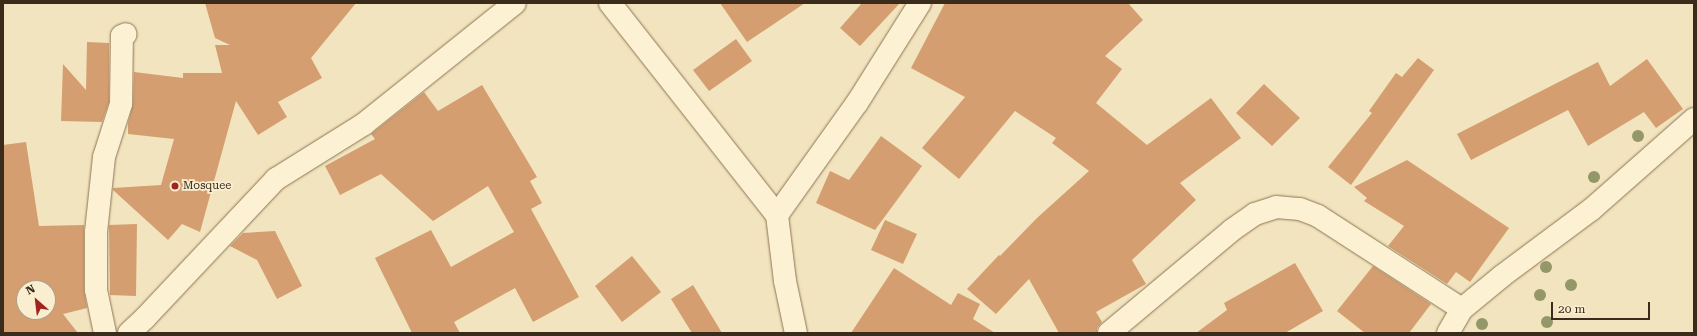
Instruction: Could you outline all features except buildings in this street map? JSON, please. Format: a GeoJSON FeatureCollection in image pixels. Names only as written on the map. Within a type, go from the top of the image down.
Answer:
{"type":"FeatureCollection","features":[{"type":"Feature","properties":{"kind":"street"},"geometry":{"type":"LineString","coordinates":[[129,333],[145,318],[276,179],[364,124],[515,3]]}},
{"type":"Feature","properties":{"kind":"street"},"geometry":{"type":"LineString","coordinates":[[610,3],[777,215],[785,281],[796,333]]}},
{"type":"Feature","properties":{"kind":"street"},"geometry":{"type":"LineString","coordinates":[[777,215],[857,103],[920,3]]}},
{"type":"Feature","properties":{"kind":"street"},"geometry":{"type":"LineString","coordinates":[[104,333],[96,290],[96,232],[104,157],[120,104],[122,36],[126,34]]}},
{"type":"Feature","properties":{"kind":"street"},"geometry":{"type":"LineString","coordinates":[[1448,333],[1462,309],[1502,276],[1592,209],[1694,119]]}},
{"type":"Feature","properties":{"kind":"street"},"geometry":{"type":"LineString","coordinates":[[1109,333],[1232,230],[1254,214],[1276,207],[1300,209],[1318,216],[1462,309]]}},
{"type":"Feature","properties":{"kind":"place","name":"Mosquee"},"geometry":{"type":"Point","coordinates":[175,186]}}]}
